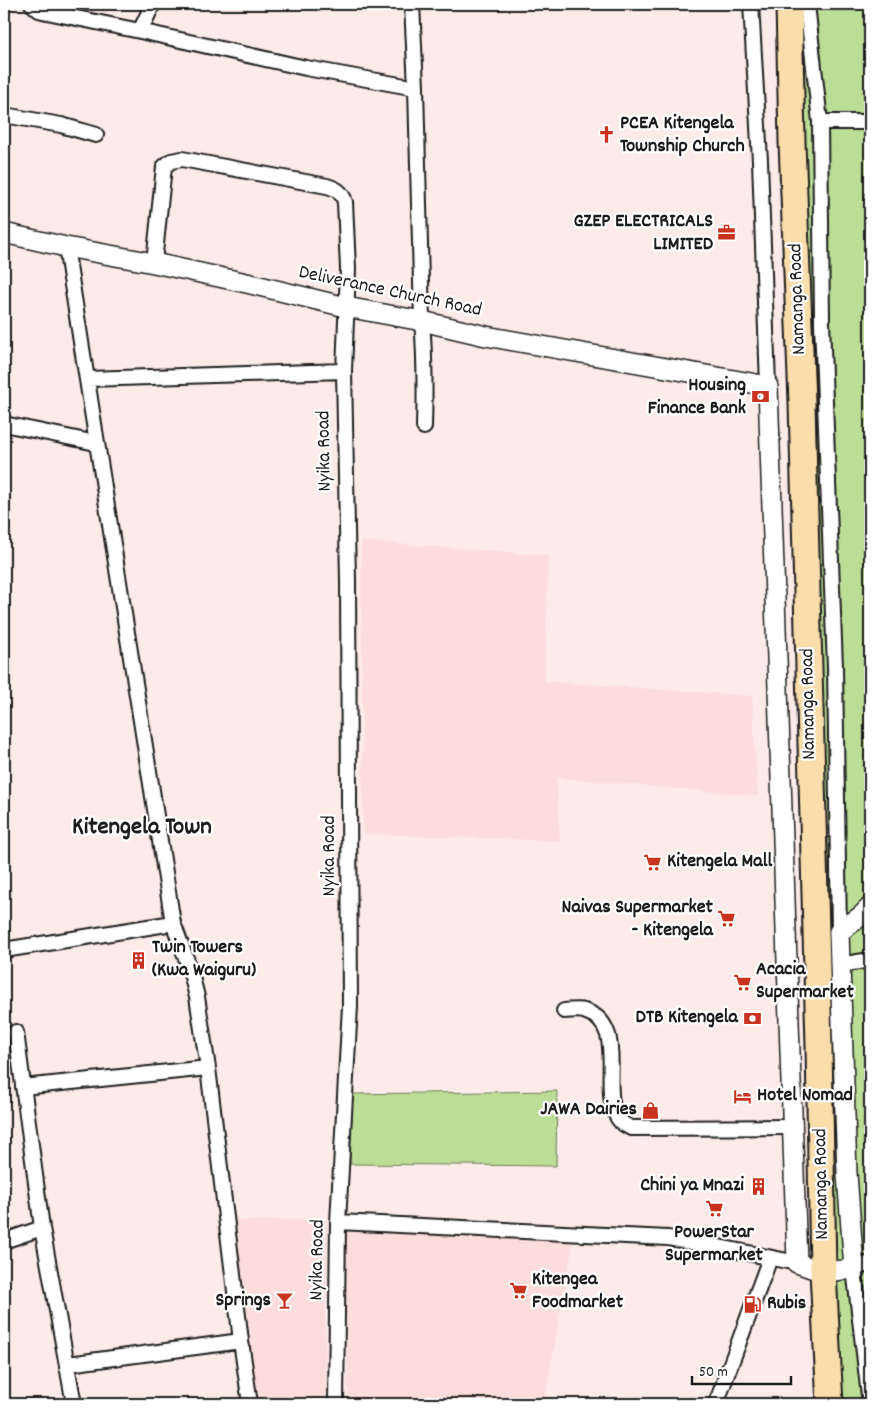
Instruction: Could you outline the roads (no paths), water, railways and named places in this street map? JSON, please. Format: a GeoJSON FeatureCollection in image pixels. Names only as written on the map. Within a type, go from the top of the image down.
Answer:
{"type":"FeatureCollection","features":[{"type":"Feature","properties":{"kind":"highway","name":"Namanga Road"},"geometry":{"type":"LineString","coordinates":[[789,4],[793,151],[814,402],[807,615],[819,1046],[823,1272],[830,1404]]}},
{"type":"Feature","properties":{"kind":"street"},"geometry":{"type":"LineString","coordinates":[[32,4],[40,10],[47,12],[306,68],[416,88]]}},
{"type":"Feature","properties":{"kind":"street"},"geometry":{"type":"LineString","coordinates":[[140,31],[153,4]]}},
{"type":"Feature","properties":{"kind":"street"},"geometry":{"type":"LineString","coordinates":[[412,4],[422,321],[425,349],[424,428]]}},
{"type":"Feature","properties":{"kind":"street"},"geometry":{"type":"LineString","coordinates":[[751,4],[760,161],[796,1263]]}},
{"type":"Feature","properties":{"kind":"street"},"geometry":{"type":"LineString","coordinates":[[808,4],[820,122],[822,322],[814,402],[832,610],[839,932],[847,1174],[862,1266],[870,1404]]}},
{"type":"Feature","properties":{"kind":"street"},"geometry":{"type":"LineString","coordinates":[[4,115],[61,125],[96,135]]}},
{"type":"Feature","properties":{"kind":"street"},"geometry":{"type":"LineString","coordinates":[[820,122],[870,122]]}},
{"type":"Feature","properties":{"kind":"street","name":"Nyika Road"},"geometry":{"type":"LineString","coordinates":[[154,263],[164,167],[171,161],[182,159],[327,186],[340,191],[343,196],[345,202],[348,269],[344,371],[349,630],[350,1006],[338,1222],[336,1404]]}},
{"type":"Feature","properties":{"kind":"street","name":"Deliverance Church Road"},"geometry":{"type":"LineString","coordinates":[[4,233],[251,284],[346,308],[422,321],[486,336],[768,386]]}},
{"type":"Feature","properties":{"kind":"street"},"geometry":{"type":"LineString","coordinates":[[66,247],[173,923],[190,968],[197,997],[208,1068],[250,1404]]}},
{"type":"Feature","properties":{"kind":"street"},"geometry":{"type":"LineString","coordinates":[[86,379],[344,371]]}},
{"type":"Feature","properties":{"kind":"street"},"geometry":{"type":"LineString","coordinates":[[4,424],[96,443]]}},
{"type":"Feature","properties":{"kind":"street"},"geometry":{"type":"LineString","coordinates":[[807,615],[832,610]]}},
{"type":"Feature","properties":{"kind":"street"},"geometry":{"type":"LineString","coordinates":[[839,932],[870,907]]}},
{"type":"Feature","properties":{"kind":"street"},"geometry":{"type":"LineString","coordinates":[[4,950],[173,923]]}},
{"type":"Feature","properties":{"kind":"street"},"geometry":{"type":"LineString","coordinates":[[840,965],[870,960]]}},
{"type":"Feature","properties":{"kind":"street"},"geometry":{"type":"LineString","coordinates":[[564,1011],[582,1010],[597,1017],[609,1034],[612,1098],[616,1114],[622,1124],[631,1128],[792,1127]]}},
{"type":"Feature","properties":{"kind":"street"},"geometry":{"type":"LineString","coordinates":[[16,1032],[42,1228],[74,1404]]}},
{"type":"Feature","properties":{"kind":"street"},"geometry":{"type":"LineString","coordinates":[[24,1087],[208,1068]]}},
{"type":"Feature","properties":{"kind":"street"},"geometry":{"type":"LineString","coordinates":[[338,1222],[668,1238],[796,1263],[823,1272],[862,1266]]}},
{"type":"Feature","properties":{"kind":"street"},"geometry":{"type":"LineString","coordinates":[[4,1241],[42,1228]]}},
{"type":"Feature","properties":{"kind":"street"},"geometry":{"type":"LineString","coordinates":[[716,1404],[770,1258]]}},
{"type":"Feature","properties":{"kind":"street"},"geometry":{"type":"LineString","coordinates":[[68,1364],[241,1341]]}},
{"type":"Feature","properties":{"kind":"place","name":"PCEA Kitengela Township Church"},"geometry":{"type":"Point","coordinates":[606,135]}},
{"type":"Feature","properties":{"kind":"place","name":"GZEP ELECTRICALS LIMITED"},"geometry":{"type":"Point","coordinates":[727,233]}},
{"type":"Feature","properties":{"kind":"place","name":"Housing Finance Bank"},"geometry":{"type":"Point","coordinates":[760,397]}},
{"type":"Feature","properties":{"kind":"place","name":"Kitengela Mall"},"geometry":{"type":"Point","coordinates":[653,862]}},
{"type":"Feature","properties":{"kind":"place","name":"Naivas Supermarket - Kitengela"},"geometry":{"type":"Point","coordinates":[727,919]}},
{"type":"Feature","properties":{"kind":"place","name":"Twin Towers (Kwa Waiguru)"},"geometry":{"type":"Point","coordinates":[138,960]}},
{"type":"Feature","properties":{"kind":"place","name":"Acacia Supermarket"},"geometry":{"type":"Point","coordinates":[742,982]}},
{"type":"Feature","properties":{"kind":"place","name":"DTB Kitengela"},"geometry":{"type":"Point","coordinates":[752,1018]}},
{"type":"Feature","properties":{"kind":"place","name":"Hotel Nomad"},"geometry":{"type":"Point","coordinates":[743,1096]}},
{"type":"Feature","properties":{"kind":"place","name":"JAWA Dairies"},"geometry":{"type":"Point","coordinates":[651,1110]}},
{"type":"Feature","properties":{"kind":"place","name":"Chini ya Mnazi"},"geometry":{"type":"Point","coordinates":[758,1186]}},
{"type":"Feature","properties":{"kind":"place","name":"PowerStar Supermarket"},"geometry":{"type":"Point","coordinates":[714,1209]}},
{"type":"Feature","properties":{"kind":"place","name":"Kitengea Foodmarket"},"geometry":{"type":"Point","coordinates":[518,1291]}},
{"type":"Feature","properties":{"kind":"place","name":"Springs"},"geometry":{"type":"Point","coordinates":[285,1301]}},
{"type":"Feature","properties":{"kind":"place","name":"Rubis"},"geometry":{"type":"Point","coordinates":[753,1304]}},
{"type":"Feature","properties":{"kind":"district","name":"Kitengela Town"},"geometry":{"type":"Point","coordinates":[142,828]}}]}
